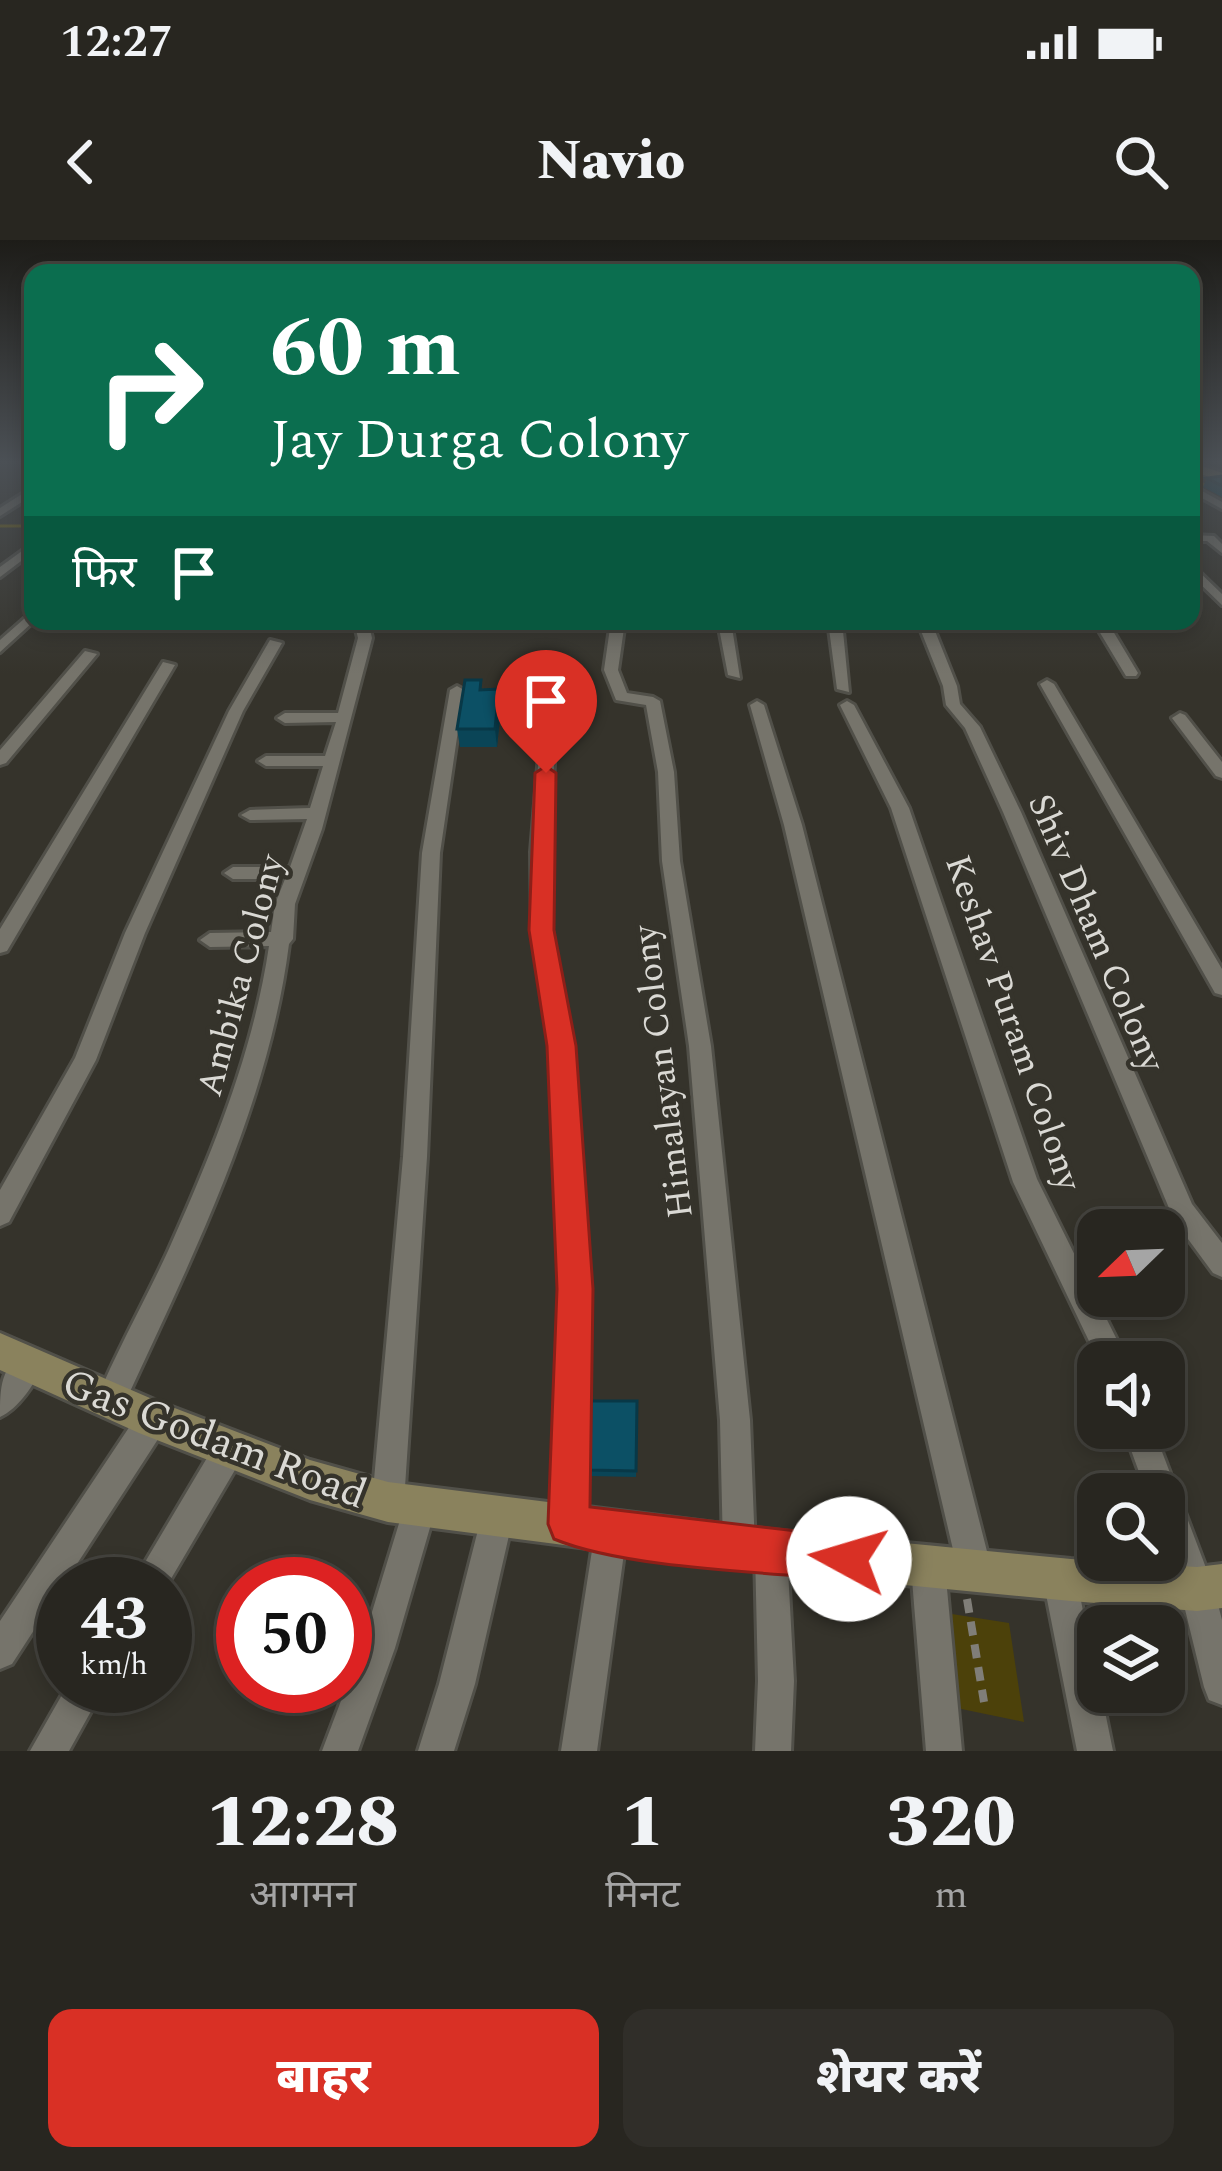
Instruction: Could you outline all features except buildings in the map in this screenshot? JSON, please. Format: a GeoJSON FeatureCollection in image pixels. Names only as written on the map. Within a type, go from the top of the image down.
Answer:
{"type":"FeatureCollection","features":[{"type":"Feature","properties":{"kind":"main road","name":"Gas Godam Road"},"geometry":{"type":"LineString","coordinates":[[14,1358],[152,1419],[310,1480],[404,1504],[755,1549],[1060,1579],[1210,1588]]}},
{"type":"Feature","properties":{"kind":"street"},"geometry":{"type":"LineString","coordinates":[[0,578],[24,555]]}},
{"type":"Feature","properties":{"kind":"street"},"geometry":{"type":"LineString","coordinates":[[1200,578],[1222,601]]}},
{"type":"Feature","properties":{"kind":"street"},"geometry":{"type":"LineString","coordinates":[[0,648],[24,624]]}},
{"type":"Feature","properties":{"kind":"street","name":"Ambika Colony"},"geometry":{"type":"LineString","coordinates":[[110,1401],[178,1258],[245,1095],[271,1003],[285,904],[317,813],[365,638],[363,630]]}},
{"type":"Feature","properties":{"kind":"street","name":"Himalayan Colony"},"geometry":{"type":"LineString","coordinates":[[617,630],[611,670],[621,697],[652,699],[666,772],[670,861],[700,1046],[735,1420],[755,1549]]}},
{"type":"Feature","properties":{"kind":"street"},"geometry":{"type":"LineString","coordinates":[[727,630],[735,675]]}},
{"type":"Feature","properties":{"kind":"street","name":"Keshav Puram Colony"},"geometry":{"type":"LineString","coordinates":[[836,630],[846,697],[900,808],[1025,1182],[1104,1341]]}},
{"type":"Feature","properties":{"kind":"street","name":"Shiv Dham Colony"},"geometry":{"type":"LineString","coordinates":[[928,630],[953,705],[972,727],[1012,812],[1183,1212],[1222,1264]]}},
{"type":"Feature","properties":{"kind":"street"},"geometry":{"type":"LineString","coordinates":[[1105,630],[1131,673]]}},
{"type":"Feature","properties":{"kind":"street"},"geometry":{"type":"LineString","coordinates":[[0,1214],[85,1060],[135,933],[236,712],[275,643]]}},
{"type":"Feature","properties":{"kind":"street"},"geometry":{"type":"LineString","coordinates":[[0,760],[90,654]]}},
{"type":"Feature","properties":{"kind":"street"},"geometry":{"type":"LineString","coordinates":[[0,946],[168,665]]}},
{"type":"Feature","properties":{"kind":"street"},"geometry":{"type":"LineString","coordinates":[[1047,684],[1222,987]]}},
{"type":"Feature","properties":{"kind":"street"},"geometry":{"type":"LineString","coordinates":[[340,1751],[378,1648],[404,1504],[431,853],[457,690]]}},
{"type":"Feature","properties":{"kind":"street"},"geometry":{"type":"LineString","coordinates":[[551,694],[541,852],[542,930],[562,1046],[575,1289],[569,1524]]}},
{"type":"Feature","properties":{"kind":"street"},"geometry":{"type":"LineString","coordinates":[[757,705],[793,825],[955,1569],[944,1751]]}},
{"type":"Feature","properties":{"kind":"street"},"geometry":{"type":"LineString","coordinates":[[285,718],[343,717]]}},
{"type":"Feature","properties":{"kind":"street"},"geometry":{"type":"LineString","coordinates":[[1180,718],[1222,773]]}},
{"type":"Feature","properties":{"kind":"street"},"geometry":{"type":"LineString","coordinates":[[266,761],[331,761]]}},
{"type":"Feature","properties":{"kind":"street"},"geometry":{"type":"LineString","coordinates":[[250,815],[317,813]]}},
{"type":"Feature","properties":{"kind":"street"},"geometry":{"type":"LineString","coordinates":[[232,873],[297,873]]}},
{"type":"Feature","properties":{"kind":"street"},"geometry":{"type":"LineString","coordinates":[[210,940],[283,939]]}},
{"type":"Feature","properties":{"kind":"street"},"geometry":{"type":"LineString","coordinates":[[0,1402],[14,1358]]}},
{"type":"Feature","properties":{"kind":"street"},"geometry":{"type":"LineString","coordinates":[[0,1652],[152,1419]]}},
{"type":"Feature","properties":{"kind":"street"},"geometry":{"type":"LineString","coordinates":[[164,1557],[231,1447]]}},
{"type":"Feature","properties":{"kind":"street"},"geometry":{"type":"LineString","coordinates":[[436,1751],[497,1518]]}},
{"type":"Feature","properties":{"kind":"street"},"geometry":{"type":"LineString","coordinates":[[579,1751],[611,1531]]}},
{"type":"Feature","properties":{"kind":"street"},"geometry":{"type":"LineString","coordinates":[[1185,1539],[1210,1588],[1222,1687]]}},
{"type":"Feature","properties":{"kind":"street"},"geometry":{"type":"LineString","coordinates":[[755,1549],[776,1681],[773,1751]]}},
{"type":"Feature","properties":{"kind":"street"},"geometry":{"type":"LineString","coordinates":[[1060,1579],[1095,1751]]}},
{"type":"Feature","properties":{"kind":"street"},"geometry":{"type":"LineString","coordinates":[[48,1751],[71,1713]]}},
{"type":"Feature","properties":{"kind":"path"},"geometry":{"type":"LineString","coordinates":[[955,1569],[985,1702]]}},
{"type":"Feature","properties":{"kind":"shaded area"},"geometry":{"type":"Polygon","coordinates":[[[939,1612],[1009,1623],[1024,1722],[947,1706],[939,1612]]]}},
{"type":"Feature","properties":{"kind":"route"},"geometry":{"type":"LineString","coordinates":[[546,773],[542,930],[562,1046],[575,1289],[569,1524],[655,1539],[849,1559]]}}]}
